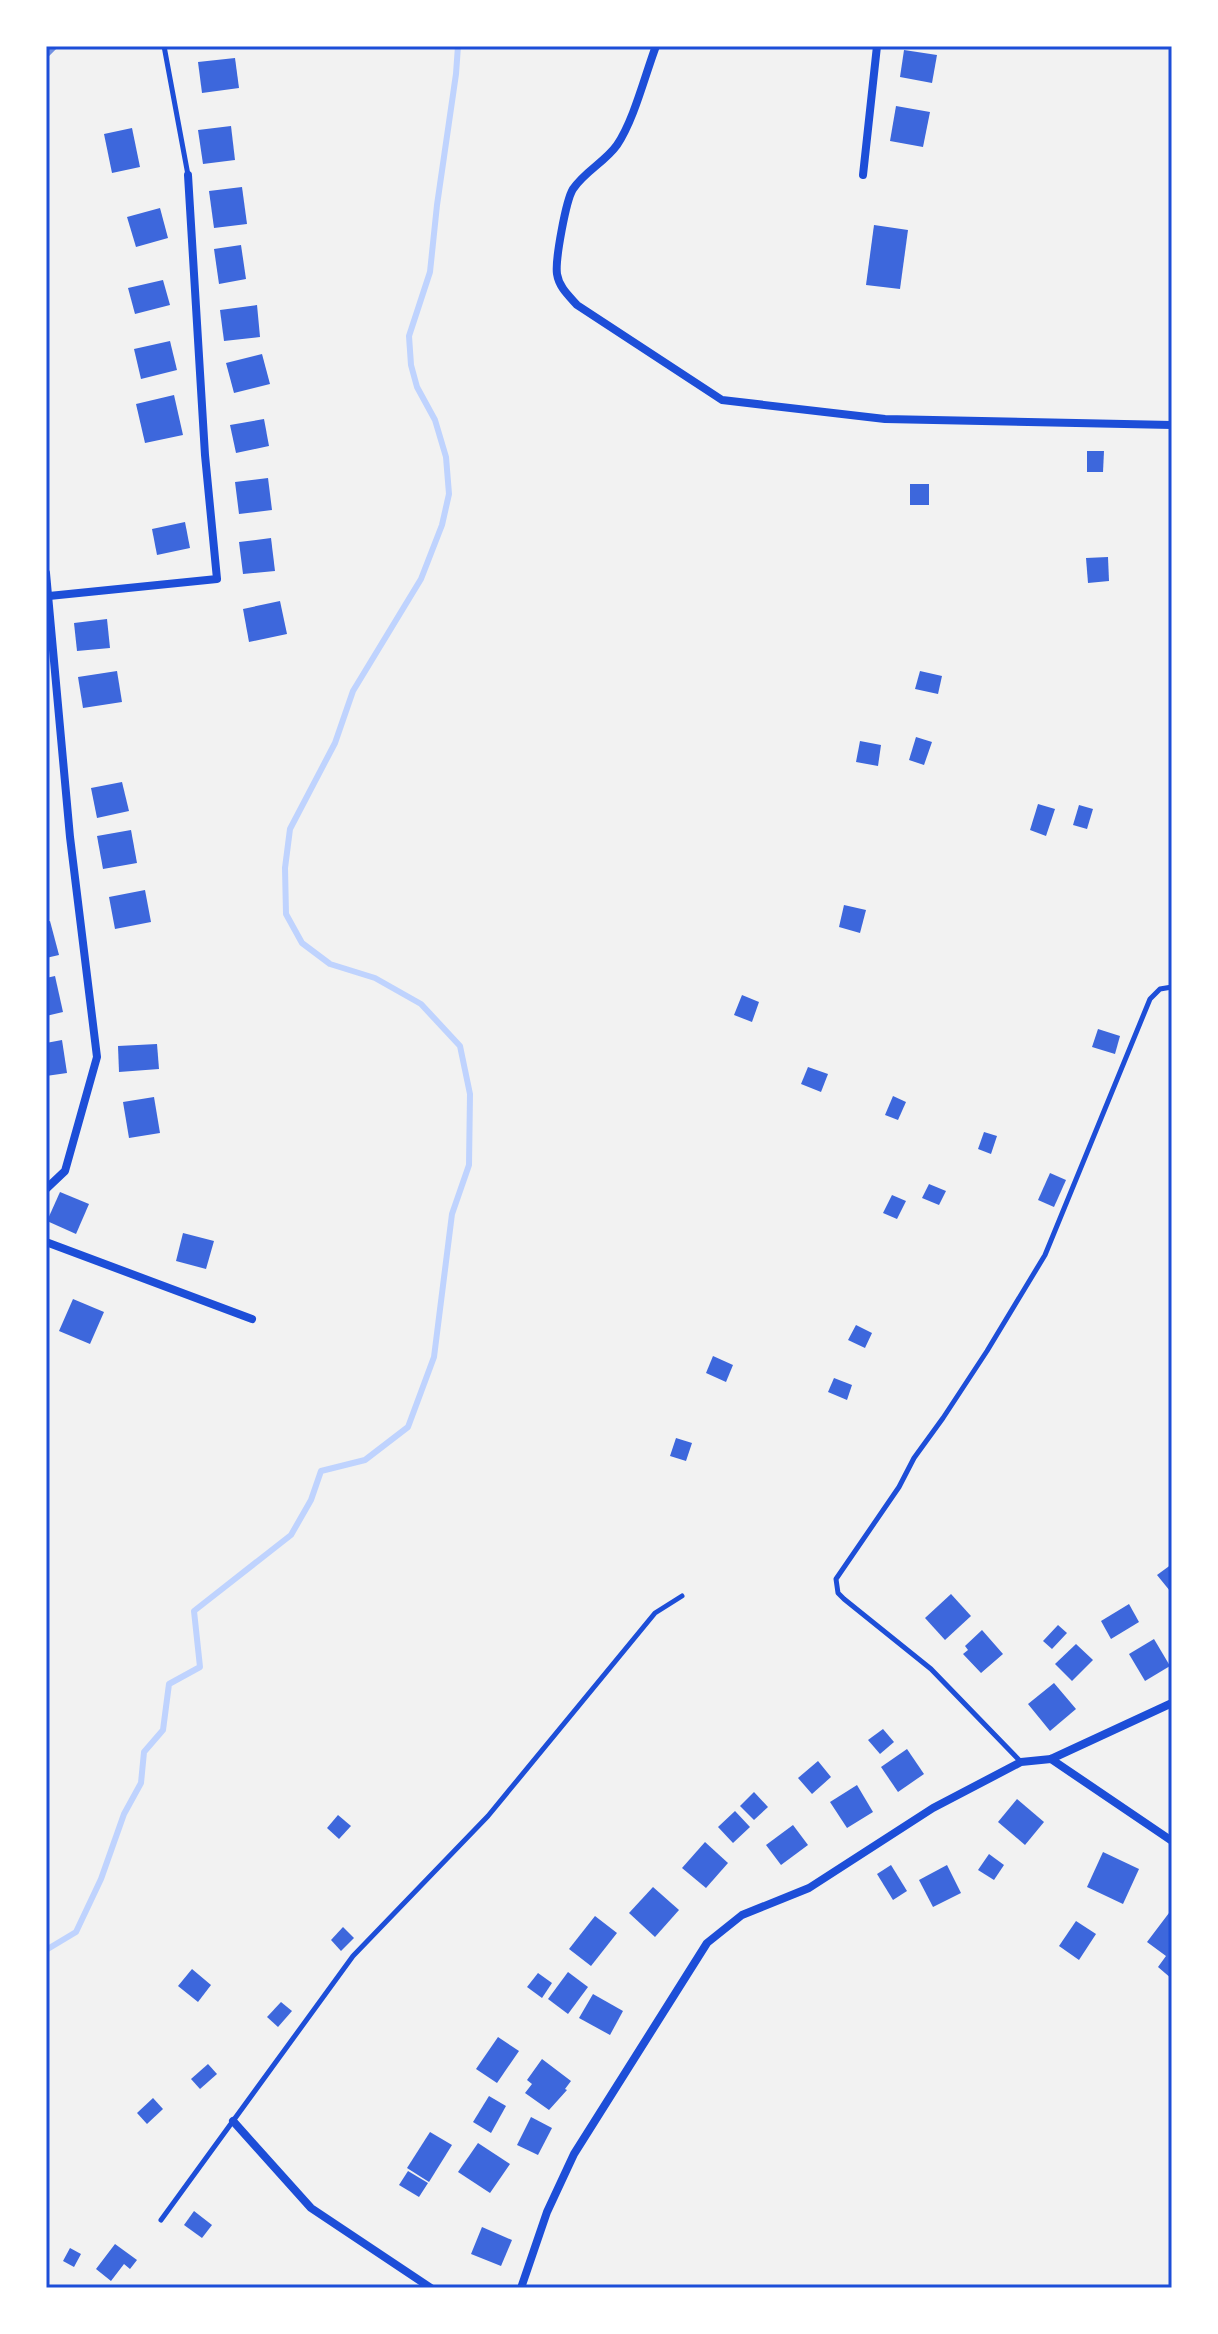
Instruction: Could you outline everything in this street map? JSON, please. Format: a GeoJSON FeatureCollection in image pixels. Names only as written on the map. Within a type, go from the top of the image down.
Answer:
{"type":"FeatureCollection","features":[{"type":"Feature","properties":{"kind":"street"},"geometry":{"type":"LineString","coordinates":[[656,46],[617,146],[571,192],[558,251],[557,273],[562,289],[577,305],[722,400],[885,419],[1172,425]]}},
{"type":"Feature","properties":{"kind":"street"},"geometry":{"type":"LineString","coordinates":[[863,175],[877,46]]}},
{"type":"Feature","properties":{"kind":"street"},"geometry":{"type":"LineString","coordinates":[[49,596],[217,579],[205,455],[188,175]]}},
{"type":"Feature","properties":{"kind":"street"},"geometry":{"type":"LineString","coordinates":[[46,573],[70,837],[97,1057],[65,1171],[46,1189]]}},
{"type":"Feature","properties":{"kind":"street"},"geometry":{"type":"LineString","coordinates":[[46,1242],[252,1319]]}},
{"type":"Feature","properties":{"kind":"street"},"geometry":{"type":"LineString","coordinates":[[521,2288],[547,2212],[574,2154],[707,1943],[742,1915],[809,1888],[933,1808],[1021,1762],[1051,1759],[1172,1703]]}},
{"type":"Feature","properties":{"kind":"street"},"geometry":{"type":"LineString","coordinates":[[1051,1759],[1172,1841]]}},
{"type":"Feature","properties":{"kind":"street"},"geometry":{"type":"LineString","coordinates":[[233,2121],[311,2208],[431,2288]]}},
{"type":"Feature","properties":{"kind":"lane"},"geometry":{"type":"LineString","coordinates":[[164,46],[188,175]]}},
{"type":"Feature","properties":{"kind":"lane"},"geometry":{"type":"LineString","coordinates":[[1021,1762],[931,1669],[844,1599],[838,1593],[836,1579],[987,1351],[1045,1255],[1150,999],[1160,989],[1172,987]]}},
{"type":"Feature","properties":{"kind":"lane"},"geometry":{"type":"LineString","coordinates":[[161,2220],[353,1956],[488,1816],[655,1613],[682,1596]]}},
{"type":"Feature","properties":{"kind":"building"},"geometry":{"type":"Polygon","coordinates":[[[904,50],[937,55],[932,83],[900,77],[904,50]]]}},
{"type":"Feature","properties":{"kind":"building"},"geometry":{"type":"Polygon","coordinates":[[[235,58],[239,88],[202,93],[198,62],[235,58]]]}},
{"type":"Feature","properties":{"kind":"building"},"geometry":{"type":"Polygon","coordinates":[[[896,106],[930,112],[923,147],[890,141],[896,106]]]}},
{"type":"Feature","properties":{"kind":"building"},"geometry":{"type":"Polygon","coordinates":[[[231,126],[235,160],[203,164],[198,130],[231,126]]]}},
{"type":"Feature","properties":{"kind":"building"},"geometry":{"type":"Polygon","coordinates":[[[132,128],[140,167],[112,173],[104,134],[132,128]]]}},
{"type":"Feature","properties":{"kind":"building"},"geometry":{"type":"Polygon","coordinates":[[[242,187],[247,224],[214,228],[209,191],[242,187]]]}},
{"type":"Feature","properties":{"kind":"building"},"geometry":{"type":"Polygon","coordinates":[[[160,208],[168,238],[136,247],[127,217],[160,208]]]}},
{"type":"Feature","properties":{"kind":"building"},"geometry":{"type":"Polygon","coordinates":[[[874,225],[908,230],[900,289],[866,285],[874,225]]]}},
{"type":"Feature","properties":{"kind":"building"},"geometry":{"type":"Polygon","coordinates":[[[241,245],[246,279],[219,284],[214,249],[241,245]]]}},
{"type":"Feature","properties":{"kind":"building"},"geometry":{"type":"Polygon","coordinates":[[[163,280],[170,305],[135,314],[128,288],[163,280]]]}},
{"type":"Feature","properties":{"kind":"building"},"geometry":{"type":"Polygon","coordinates":[[[257,305],[260,337],[224,341],[220,310],[257,305]]]}},
{"type":"Feature","properties":{"kind":"building"},"geometry":{"type":"Polygon","coordinates":[[[170,341],[177,370],[141,379],[134,349],[170,341]]]}},
{"type":"Feature","properties":{"kind":"building"},"geometry":{"type":"Polygon","coordinates":[[[262,354],[270,384],[234,393],[226,363],[262,354]]]}},
{"type":"Feature","properties":{"kind":"building"},"geometry":{"type":"Polygon","coordinates":[[[174,395],[183,435],[145,443],[136,404],[174,395]]]}},
{"type":"Feature","properties":{"kind":"building"},"geometry":{"type":"Polygon","coordinates":[[[264,419],[269,446],[236,453],[230,425],[264,419]]]}},
{"type":"Feature","properties":{"kind":"building"},"geometry":{"type":"Polygon","coordinates":[[[1087,451],[1104,451],[1103,472],[1087,472],[1087,451]]]}},
{"type":"Feature","properties":{"kind":"building"},"geometry":{"type":"Polygon","coordinates":[[[268,478],[272,510],[239,514],[235,482],[268,478]]]}},
{"type":"Feature","properties":{"kind":"building"},"geometry":{"type":"Polygon","coordinates":[[[910,484],[929,484],[929,505],[910,505],[910,484]]]}},
{"type":"Feature","properties":{"kind":"building"},"geometry":{"type":"Polygon","coordinates":[[[185,522],[190,548],[157,555],[152,529],[185,522]]]}},
{"type":"Feature","properties":{"kind":"building"},"geometry":{"type":"Polygon","coordinates":[[[271,538],[275,571],[243,574],[239,542],[271,538]]]}},
{"type":"Feature","properties":{"kind":"building"},"geometry":{"type":"Polygon","coordinates":[[[1108,557],[1109,581],[1088,583],[1086,558],[1108,557]]]}},
{"type":"Feature","properties":{"kind":"building"},"geometry":{"type":"Polygon","coordinates":[[[280,601],[287,634],[249,642],[243,609],[280,601]]]}},
{"type":"Feature","properties":{"kind":"building"},"geometry":{"type":"Polygon","coordinates":[[[107,619],[110,648],[77,651],[74,623],[107,619]]]}},
{"type":"Feature","properties":{"kind":"building"},"geometry":{"type":"Polygon","coordinates":[[[117,671],[122,702],[83,708],[78,677],[117,671]]]}},
{"type":"Feature","properties":{"kind":"building"},"geometry":{"type":"Polygon","coordinates":[[[920,671],[942,676],[938,694],[915,689],[920,671]]]}},
{"type":"Feature","properties":{"kind":"building"},"geometry":{"type":"Polygon","coordinates":[[[916,737],[932,742],[924,765],[909,760],[916,737]]]}},
{"type":"Feature","properties":{"kind":"building"},"geometry":{"type":"Polygon","coordinates":[[[860,741],[881,745],[878,766],[856,762],[860,741]]]}},
{"type":"Feature","properties":{"kind":"building"},"geometry":{"type":"Polygon","coordinates":[[[122,782],[129,811],[97,818],[91,788],[122,782]]]}},
{"type":"Feature","properties":{"kind":"building"},"geometry":{"type":"Polygon","coordinates":[[[1038,804],[1055,809],[1046,836],[1030,830],[1038,804]]]}},
{"type":"Feature","properties":{"kind":"building"},"geometry":{"type":"Polygon","coordinates":[[[1079,805],[1093,809],[1087,829],[1073,825],[1079,805]]]}},
{"type":"Feature","properties":{"kind":"building"},"geometry":{"type":"Polygon","coordinates":[[[131,830],[137,863],[103,869],[97,836],[131,830]]]}},
{"type":"Feature","properties":{"kind":"building"},"geometry":{"type":"Polygon","coordinates":[[[145,890],[151,922],[115,929],[109,897],[145,890]]]}},
{"type":"Feature","properties":{"kind":"building"},"geometry":{"type":"Polygon","coordinates":[[[844,905],[866,910],[860,933],[839,927],[844,905]]]}},
{"type":"Feature","properties":{"kind":"building"},"geometry":{"type":"Polygon","coordinates":[[[50,921],[59,955],[46,958],[46,922],[50,921]]]}},
{"type":"Feature","properties":{"kind":"building"},"geometry":{"type":"Polygon","coordinates":[[[55,976],[63,1012],[46,1016],[46,978],[55,976]]]}},
{"type":"Feature","properties":{"kind":"building"},"geometry":{"type":"Polygon","coordinates":[[[742,995],[759,1002],[752,1022],[734,1015],[742,995]]]}},
{"type":"Feature","properties":{"kind":"building"},"geometry":{"type":"Polygon","coordinates":[[[1098,1029],[1120,1036],[1115,1054],[1092,1047],[1098,1029]]]}},
{"type":"Feature","properties":{"kind":"building"},"geometry":{"type":"Polygon","coordinates":[[[62,1040],[67,1073],[46,1076],[46,1043],[62,1040]]]}},
{"type":"Feature","properties":{"kind":"building"},"geometry":{"type":"Polygon","coordinates":[[[157,1044],[159,1069],[119,1072],[118,1046],[157,1044]]]}},
{"type":"Feature","properties":{"kind":"building"},"geometry":{"type":"Polygon","coordinates":[[[808,1067],[828,1074],[821,1092],[801,1084],[808,1067]]]}},
{"type":"Feature","properties":{"kind":"building"},"geometry":{"type":"Polygon","coordinates":[[[893,1096],[906,1102],[898,1120],[885,1115],[893,1096]]]}},
{"type":"Feature","properties":{"kind":"building"},"geometry":{"type":"Polygon","coordinates":[[[154,1097],[160,1133],[129,1138],[123,1102],[154,1097]]]}},
{"type":"Feature","properties":{"kind":"building"},"geometry":{"type":"Polygon","coordinates":[[[984,1132],[997,1136],[991,1154],[978,1149],[984,1132]]]}},
{"type":"Feature","properties":{"kind":"building"},"geometry":{"type":"Polygon","coordinates":[[[1050,1173],[1066,1180],[1054,1207],[1038,1200],[1050,1173]]]}},
{"type":"Feature","properties":{"kind":"building"},"geometry":{"type":"Polygon","coordinates":[[[929,1184],[946,1191],[939,1205],[922,1198],[929,1184]]]}},
{"type":"Feature","properties":{"kind":"building"},"geometry":{"type":"Polygon","coordinates":[[[60,1192],[89,1204],[76,1234],[47,1221],[60,1192]]]}},
{"type":"Feature","properties":{"kind":"building"},"geometry":{"type":"Polygon","coordinates":[[[892,1195],[906,1201],[897,1219],[883,1213],[892,1195]]]}},
{"type":"Feature","properties":{"kind":"building"},"geometry":{"type":"Polygon","coordinates":[[[183,1233],[214,1241],[206,1269],[176,1261],[183,1233]]]}},
{"type":"Feature","properties":{"kind":"building"},"geometry":{"type":"Polygon","coordinates":[[[73,1299],[104,1312],[90,1344],[59,1331],[73,1299]]]}},
{"type":"Feature","properties":{"kind":"building"},"geometry":{"type":"Polygon","coordinates":[[[856,1325],[872,1333],[865,1348],[848,1340],[856,1325]]]}},
{"type":"Feature","properties":{"kind":"building"},"geometry":{"type":"Polygon","coordinates":[[[713,1356],[733,1365],[726,1382],[706,1373],[713,1356]]]}},
{"type":"Feature","properties":{"kind":"building"},"geometry":{"type":"Polygon","coordinates":[[[834,1378],[852,1385],[847,1400],[828,1392],[834,1378]]]}},
{"type":"Feature","properties":{"kind":"building"},"geometry":{"type":"Polygon","coordinates":[[[676,1438],[692,1443],[686,1461],[670,1456],[676,1438]]]}},
{"type":"Feature","properties":{"kind":"building"},"geometry":{"type":"Polygon","coordinates":[[[1172,1564],[1172,1589],[1170,1591],[1157,1575],[1172,1564]]]}},
{"type":"Feature","properties":{"kind":"building"},"geometry":{"type":"Polygon","coordinates":[[[951,1594],[971,1616],[945,1640],[925,1618],[951,1594]]]}},
{"type":"Feature","properties":{"kind":"building"},"geometry":{"type":"Polygon","coordinates":[[[1129,1604],[1139,1622],[1111,1639],[1101,1621],[1129,1604]]]}},
{"type":"Feature","properties":{"kind":"building"},"geometry":{"type":"Polygon","coordinates":[[[1058,1625],[1067,1633],[1052,1649],[1043,1641],[1058,1625]]]}},
{"type":"Feature","properties":{"kind":"building"},"geometry":{"type":"Polygon","coordinates":[[[982,1630],[1003,1654],[981,1673],[963,1654],[968,1650],[965,1646],[982,1630]]]}},
{"type":"Feature","properties":{"kind":"building"},"geometry":{"type":"Polygon","coordinates":[[[1154,1639],[1170,1666],[1145,1681],[1129,1654],[1154,1639]]]}},
{"type":"Feature","properties":{"kind":"building"},"geometry":{"type":"Polygon","coordinates":[[[1076,1644],[1093,1660],[1072,1681],[1055,1664],[1076,1644]]]}},
{"type":"Feature","properties":{"kind":"building"},"geometry":{"type":"Polygon","coordinates":[[[1054,1683],[1076,1709],[1050,1731],[1028,1704],[1054,1683]]]}},
{"type":"Feature","properties":{"kind":"building"},"geometry":{"type":"Polygon","coordinates":[[[883,1729],[894,1742],[880,1754],[868,1740],[883,1729]]]}},
{"type":"Feature","properties":{"kind":"building"},"geometry":{"type":"Polygon","coordinates":[[[907,1749],[924,1774],[898,1792],[881,1767],[907,1749]]]}},
{"type":"Feature","properties":{"kind":"building"},"geometry":{"type":"Polygon","coordinates":[[[818,1761],[831,1777],[812,1794],[798,1778],[818,1761]]]}},
{"type":"Feature","properties":{"kind":"building"},"geometry":{"type":"Polygon","coordinates":[[[857,1785],[873,1812],[847,1828],[830,1802],[857,1785]]]}},
{"type":"Feature","properties":{"kind":"building"},"geometry":{"type":"Polygon","coordinates":[[[754,1792],[768,1807],[754,1820],[740,1806],[754,1792]]]}},
{"type":"Feature","properties":{"kind":"building"},"geometry":{"type":"Polygon","coordinates":[[[1017,1799],[1044,1822],[1025,1845],[998,1822],[1017,1799]]]}},
{"type":"Feature","properties":{"kind":"building"},"geometry":{"type":"Polygon","coordinates":[[[735,1811],[750,1827],[733,1843],[718,1827],[735,1811]]]}},
{"type":"Feature","properties":{"kind":"building"},"geometry":{"type":"Polygon","coordinates":[[[338,1815],[351,1826],[339,1839],[327,1828],[338,1815]]]}},
{"type":"Feature","properties":{"kind":"building"},"geometry":{"type":"Polygon","coordinates":[[[793,1825],[808,1845],[781,1865],[766,1845],[793,1825]]]}},
{"type":"Feature","properties":{"kind":"building"},"geometry":{"type":"Polygon","coordinates":[[[705,1842],[728,1863],[706,1888],[682,1868],[705,1842]]]}},
{"type":"Feature","properties":{"kind":"building"},"geometry":{"type":"Polygon","coordinates":[[[1103,1852],[1139,1869],[1123,1904],[1087,1887],[1103,1852]]]}},
{"type":"Feature","properties":{"kind":"building"},"geometry":{"type":"Polygon","coordinates":[[[989,1854],[1004,1865],[994,1880],[978,1870],[989,1854]]]}},
{"type":"Feature","properties":{"kind":"building"},"geometry":{"type":"Polygon","coordinates":[[[891,1865],[907,1891],[893,1900],[877,1874],[891,1865]]]}},
{"type":"Feature","properties":{"kind":"building"},"geometry":{"type":"Polygon","coordinates":[[[947,1865],[961,1893],[933,1907],[919,1880],[947,1865]]]}},
{"type":"Feature","properties":{"kind":"building"},"geometry":{"type":"Polygon","coordinates":[[[653,1887],[679,1910],[655,1937],[629,1913],[653,1887]]]}},
{"type":"Feature","properties":{"kind":"building"},"geometry":{"type":"Polygon","coordinates":[[[1172,1909],[1172,1979],[1158,1967],[1166,1956],[1147,1942],[1172,1909]]]}},
{"type":"Feature","properties":{"kind":"building"},"geometry":{"type":"Polygon","coordinates":[[[595,1916],[617,1933],[591,1966],[569,1949],[595,1916]]]}},
{"type":"Feature","properties":{"kind":"building"},"geometry":{"type":"Polygon","coordinates":[[[1076,1921],[1096,1934],[1079,1960],[1059,1946],[1076,1921]]]}},
{"type":"Feature","properties":{"kind":"building"},"geometry":{"type":"Polygon","coordinates":[[[343,1927],[354,1938],[341,1951],[331,1940],[343,1927]]]}},
{"type":"Feature","properties":{"kind":"building"},"geometry":{"type":"Polygon","coordinates":[[[192,1969],[211,1985],[198,2002],[178,1986],[192,1969]]]}},
{"type":"Feature","properties":{"kind":"building"},"geometry":{"type":"Polygon","coordinates":[[[568,1972],[588,1987],[568,2014],[548,1999],[568,1972]]]}},
{"type":"Feature","properties":{"kind":"building"},"geometry":{"type":"Polygon","coordinates":[[[538,1973],[552,1983],[542,1998],[527,1987],[538,1973]]]}},
{"type":"Feature","properties":{"kind":"building"},"geometry":{"type":"Polygon","coordinates":[[[593,1994],[623,2011],[610,2035],[579,2018],[593,1994]]]}},
{"type":"Feature","properties":{"kind":"building"},"geometry":{"type":"Polygon","coordinates":[[[281,2002],[292,2011],[278,2027],[267,2017],[281,2002]]]}},
{"type":"Feature","properties":{"kind":"building"},"geometry":{"type":"Polygon","coordinates":[[[498,2037],[519,2051],[497,2083],[476,2069],[498,2037]]]}},
{"type":"Feature","properties":{"kind":"building"},"geometry":{"type":"Polygon","coordinates":[[[542,2059],[571,2081],[549,2110],[525,2093],[532,2084],[527,2080],[542,2059]]]}},
{"type":"Feature","properties":{"kind":"building"},"geometry":{"type":"Polygon","coordinates":[[[208,2064],[217,2074],[200,2089],[191,2079],[208,2064]]]}},
{"type":"Feature","properties":{"kind":"building"},"geometry":{"type":"Polygon","coordinates":[[[489,2096],[506,2106],[491,2133],[473,2122],[489,2096]]]}},
{"type":"Feature","properties":{"kind":"building"},"geometry":{"type":"Polygon","coordinates":[[[153,2098],[163,2109],[147,2124],[137,2113],[153,2098]]]}},
{"type":"Feature","properties":{"kind":"building"},"geometry":{"type":"Polygon","coordinates":[[[531,2117],[552,2128],[538,2155],[517,2145],[531,2117]]]}},
{"type":"Feature","properties":{"kind":"building"},"geometry":{"type":"Polygon","coordinates":[[[430,2132],[452,2145],[429,2182],[407,2168],[430,2132]]]}},
{"type":"Feature","properties":{"kind":"building"},"geometry":{"type":"Polygon","coordinates":[[[478,2143],[510,2164],[490,2193],[458,2172],[478,2143]]]}},
{"type":"Feature","properties":{"kind":"building"},"geometry":{"type":"Polygon","coordinates":[[[408,2171],[428,2183],[419,2197],[399,2185],[408,2171]]]}},
{"type":"Feature","properties":{"kind":"building"},"geometry":{"type":"Polygon","coordinates":[[[194,2211],[212,2225],[202,2238],[184,2225],[194,2211]]]}},
{"type":"Feature","properties":{"kind":"building"},"geometry":{"type":"Polygon","coordinates":[[[482,2227],[512,2240],[501,2266],[471,2254],[482,2227]]]}},
{"type":"Feature","properties":{"kind":"building"},"geometry":{"type":"Polygon","coordinates":[[[115,2244],[137,2260],[130,2269],[124,2264],[111,2281],[96,2269],[115,2244]]]}},
{"type":"Feature","properties":{"kind":"building"},"geometry":{"type":"Polygon","coordinates":[[[70,2248],[81,2254],[74,2267],[63,2261],[70,2248]]]}},
{"type":"Feature","properties":{"kind":"waterway"},"geometry":{"type":"LineString","coordinates":[[46,1950],[76,1932],[101,1879],[124,1814],[141,1783],[144,1752],[163,1730],[169,1684],[200,1667],[194,1611],[291,1535],[311,1500],[321,1471],[365,1460],[408,1427],[434,1357],[452,1214],[469,1165],[470,1094],[460,1046],[421,1004],[375,978],[330,964],[302,943],[286,914],[285,868],[290,829],[335,743],[353,691],[421,579],[442,525],[449,494],[446,457],[435,420],[417,387],[411,365],[409,336],[430,272],[458,46]]}},
{"type":"Feature","properties":{"kind":"railway"},"geometry":{"type":"LineString","coordinates":[[46,55],[55,46]]}}]}
